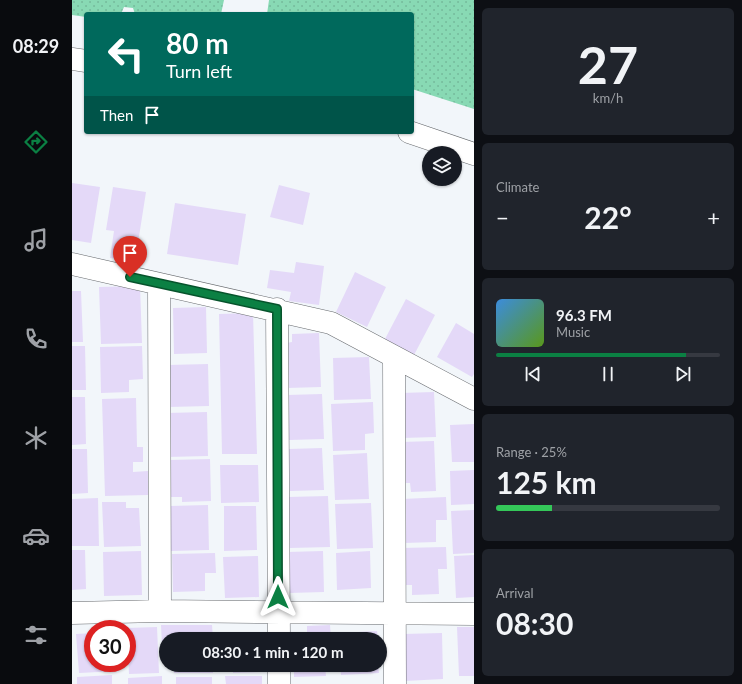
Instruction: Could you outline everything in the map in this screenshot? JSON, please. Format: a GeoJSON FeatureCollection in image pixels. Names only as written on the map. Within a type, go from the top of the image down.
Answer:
{"type":"FeatureCollection","features":[{"type":"Feature","properties":{"kind":"street"},"geometry":{"type":"LineString","coordinates":[[72,59],[84,61]]}},
{"type":"Feature","properties":{"kind":"street"},"geometry":{"type":"LineString","coordinates":[[414,134],[474,154]]}},
{"type":"Feature","properties":{"kind":"street"},"geometry":{"type":"LineString","coordinates":[[72,264],[331,322],[474,399]]}},
{"type":"Feature","properties":{"kind":"street"},"geometry":{"type":"LineString","coordinates":[[159,284],[160,612]]}},
{"type":"Feature","properties":{"kind":"street"},"geometry":{"type":"LineString","coordinates":[[277,309],[278,632]]}},
{"type":"Feature","properties":{"kind":"street"},"geometry":{"type":"LineString","coordinates":[[394,357],[395,684]]}},
{"type":"Feature","properties":{"kind":"street"},"geometry":{"type":"LineString","coordinates":[[72,613],[160,612],[474,614]]}},
{"type":"Feature","properties":{"kind":"street"},"geometry":{"type":"LineString","coordinates":[[279,672],[279,684]]}},
{"type":"Feature","properties":{"kind":"green space"},"geometry":{"type":"Polygon","coordinates":[[[72,0],[224,0],[221,12],[134,12],[133,8],[124,7],[122,12],[84,12],[84,17],[72,15],[72,0]]]}},
{"type":"Feature","properties":{"kind":"green space"},"geometry":{"type":"Polygon","coordinates":[[[269,0],[474,0],[474,109],[414,90],[414,12],[267,12],[269,0]]]}},
{"type":"Feature","properties":{"kind":"building"},"geometry":{"type":"Polygon","coordinates":[[[72,183],[100,187],[91,243],[72,240],[72,183]]]}},
{"type":"Feature","properties":{"kind":"building"},"geometry":{"type":"Polygon","coordinates":[[[279,185],[310,193],[303,225],[270,217],[279,185]]]}},
{"type":"Feature","properties":{"kind":"building"},"geometry":{"type":"Polygon","coordinates":[[[113,187],[146,192],[135,262],[110,258],[114,231],[106,230],[113,187]]]}},
{"type":"Feature","properties":{"kind":"building"},"geometry":{"type":"Polygon","coordinates":[[[175,203],[246,214],[238,265],[167,254],[175,203]]]}},
{"type":"Feature","properties":{"kind":"building"},"geometry":{"type":"Polygon","coordinates":[[[296,262],[324,266],[319,305],[289,301],[291,292],[267,288],[270,270],[294,273],[296,262]]]}},
{"type":"Feature","properties":{"kind":"building"},"geometry":{"type":"Polygon","coordinates":[[[355,272],[386,287],[367,327],[336,312],[355,272]]]}},
{"type":"Feature","properties":{"kind":"building"},"geometry":{"type":"Polygon","coordinates":[[[140,286],[142,343],[101,344],[99,287],[140,286]]]}},
{"type":"Feature","properties":{"kind":"building"},"geometry":{"type":"Polygon","coordinates":[[[72,291],[81,291],[83,342],[72,342],[72,291]]]}},
{"type":"Feature","properties":{"kind":"building"},"geometry":{"type":"Polygon","coordinates":[[[406,299],[435,315],[414,355],[385,339],[406,299]]]}},
{"type":"Feature","properties":{"kind":"building"},"geometry":{"type":"Polygon","coordinates":[[[206,307],[207,353],[174,354],[173,308],[206,307]]]}},
{"type":"Feature","properties":{"kind":"building"},"geometry":{"type":"Polygon","coordinates":[[[253,313],[257,454],[222,454],[219,314],[253,313]]]}},
{"type":"Feature","properties":{"kind":"building"},"geometry":{"type":"Polygon","coordinates":[[[456,323],[474,334],[474,374],[472,377],[437,357],[456,323]]]}},
{"type":"Feature","properties":{"kind":"building"},"geometry":{"type":"Polygon","coordinates":[[[319,333],[321,387],[287,388],[286,343],[292,342],[292,334],[319,333]]]}},
{"type":"Feature","properties":{"kind":"building"},"geometry":{"type":"Polygon","coordinates":[[[72,346],[85,346],[86,390],[72,390],[72,346]]]}},
{"type":"Feature","properties":{"kind":"building"},"geometry":{"type":"Polygon","coordinates":[[[142,346],[143,379],[129,380],[129,392],[101,393],[100,347],[142,346]]]}},
{"type":"Feature","properties":{"kind":"building"},"geometry":{"type":"Polygon","coordinates":[[[369,357],[371,399],[334,400],[333,358],[369,357]]]}},
{"type":"Feature","properties":{"kind":"building"},"geometry":{"type":"Polygon","coordinates":[[[208,364],[209,406],[169,407],[168,365],[208,364]]]}},
{"type":"Feature","properties":{"kind":"building"},"geometry":{"type":"Polygon","coordinates":[[[434,392],[436,437],[402,438],[400,393],[434,392]]]}},
{"type":"Feature","properties":{"kind":"building"},"geometry":{"type":"Polygon","coordinates":[[[322,394],[324,439],[289,440],[287,395],[322,394]]]}},
{"type":"Feature","properties":{"kind":"building"},"geometry":{"type":"Polygon","coordinates":[[[72,397],[85,397],[86,444],[72,445],[72,397]]]}},
{"type":"Feature","properties":{"kind":"building"},"geometry":{"type":"Polygon","coordinates":[[[136,398],[137,447],[143,447],[143,462],[133,462],[133,472],[148,471],[148,495],[105,496],[102,399],[136,398]]]}},
{"type":"Feature","properties":{"kind":"building"},"geometry":{"type":"Polygon","coordinates":[[[373,402],[374,433],[365,434],[365,450],[333,451],[331,404],[373,402]]]}},
{"type":"Feature","properties":{"kind":"building"},"geometry":{"type":"Polygon","coordinates":[[[207,412],[208,456],[167,457],[166,413],[207,412]]]}},
{"type":"Feature","properties":{"kind":"building"},"geometry":{"type":"Polygon","coordinates":[[[474,424],[474,462],[452,462],[450,425],[474,424]]]}},
{"type":"Feature","properties":{"kind":"building"},"geometry":{"type":"Polygon","coordinates":[[[434,441],[436,491],[411,492],[410,483],[403,483],[401,442],[434,441]]]}},
{"type":"Feature","properties":{"kind":"building"},"geometry":{"type":"Polygon","coordinates":[[[322,448],[324,490],[290,491],[289,449],[322,448]]]}},
{"type":"Feature","properties":{"kind":"building"},"geometry":{"type":"Polygon","coordinates":[[[72,449],[87,449],[88,493],[72,494],[72,449]]]}},
{"type":"Feature","properties":{"kind":"building"},"geometry":{"type":"Polygon","coordinates":[[[367,453],[369,499],[335,500],[333,455],[367,453]]]}},
{"type":"Feature","properties":{"kind":"building"},"geometry":{"type":"Polygon","coordinates":[[[210,459],[211,501],[182,502],[182,497],[170,497],[169,460],[210,459]]]}},
{"type":"Feature","properties":{"kind":"building"},"geometry":{"type":"Polygon","coordinates":[[[220,465],[258,465],[259,502],[221,503],[220,465]]]}},
{"type":"Feature","properties":{"kind":"building"},"geometry":{"type":"Polygon","coordinates":[[[474,470],[474,504],[451,505],[450,471],[474,470]]]}},
{"type":"Feature","properties":{"kind":"building"},"geometry":{"type":"Polygon","coordinates":[[[328,496],[330,547],[290,548],[288,497],[328,496]]]}},
{"type":"Feature","properties":{"kind":"building"},"geometry":{"type":"Polygon","coordinates":[[[446,497],[447,520],[436,520],[436,542],[404,543],[402,499],[446,497]]]}},
{"type":"Feature","properties":{"kind":"building"},"geometry":{"type":"Polygon","coordinates":[[[98,498],[99,546],[72,546],[72,499],[98,498]]]}},
{"type":"Feature","properties":{"kind":"building"},"geometry":{"type":"Polygon","coordinates":[[[102,502],[126,502],[126,508],[139,508],[141,546],[104,547],[102,502]]]}},
{"type":"Feature","properties":{"kind":"building"},"geometry":{"type":"Polygon","coordinates":[[[371,503],[373,548],[337,549],[335,504],[371,503]]]}},
{"type":"Feature","properties":{"kind":"building"},"geometry":{"type":"Polygon","coordinates":[[[208,505],[209,550],[171,551],[170,506],[208,505]]]}},
{"type":"Feature","properties":{"kind":"building"},"geometry":{"type":"Polygon","coordinates":[[[224,506],[256,506],[257,550],[224,551],[224,506]]]}},
{"type":"Feature","properties":{"kind":"building"},"geometry":{"type":"Polygon","coordinates":[[[474,510],[474,553],[453,554],[451,511],[474,510]]]}},
{"type":"Feature","properties":{"kind":"building"},"geometry":{"type":"Polygon","coordinates":[[[446,547],[447,569],[438,569],[439,594],[412,595],[412,585],[403,585],[401,548],[446,547]]]}},
{"type":"Feature","properties":{"kind":"building"},"geometry":{"type":"Polygon","coordinates":[[[72,550],[85,550],[86,589],[72,590],[72,550]]]}},
{"type":"Feature","properties":{"kind":"building"},"geometry":{"type":"Polygon","coordinates":[[[141,551],[142,595],[104,596],[103,552],[141,551]]]}},
{"type":"Feature","properties":{"kind":"building"},"geometry":{"type":"Polygon","coordinates":[[[323,551],[324,592],[289,593],[287,552],[323,551]]]}},
{"type":"Feature","properties":{"kind":"building"},"geometry":{"type":"Polygon","coordinates":[[[370,551],[371,588],[337,590],[336,553],[370,551]]]}},
{"type":"Feature","properties":{"kind":"building"},"geometry":{"type":"Polygon","coordinates":[[[215,553],[216,573],[205,573],[205,591],[173,592],[172,554],[215,553]]]}},
{"type":"Feature","properties":{"kind":"building"},"geometry":{"type":"Polygon","coordinates":[[[474,555],[474,597],[456,598],[454,556],[474,555]]]}},
{"type":"Feature","properties":{"kind":"building"},"geometry":{"type":"Polygon","coordinates":[[[258,556],[259,597],[225,598],[223,557],[258,556]]]}},
{"type":"Feature","properties":{"kind":"building"},"geometry":{"type":"Polygon","coordinates":[[[161,625],[212,625],[212,632],[161,632],[161,625]]]}},
{"type":"Feature","properties":{"kind":"building"},"geometry":{"type":"Polygon","coordinates":[[[330,625],[330,632],[307,632],[307,626],[330,625]]]}},
{"type":"Feature","properties":{"kind":"building"},"geometry":{"type":"Polygon","coordinates":[[[157,627],[159,673],[129,674],[129,672],[136,672],[136,628],[157,627]]]}},
{"type":"Feature","properties":{"kind":"building"},"geometry":{"type":"Polygon","coordinates":[[[457,627],[474,627],[474,676],[459,676],[457,627]]]}},
{"type":"Feature","properties":{"kind":"building"},"geometry":{"type":"Polygon","coordinates":[[[442,633],[443,679],[405,681],[403,634],[442,633]]]}},
{"type":"Feature","properties":{"kind":"building"},"geometry":{"type":"Polygon","coordinates":[[[76,634],[84,634],[84,672],[99,672],[79,673],[76,634]]]}},
{"type":"Feature","properties":{"kind":"building"},"geometry":{"type":"Polygon","coordinates":[[[174,672],[213,672],[213,673],[174,672]]]}},
{"type":"Feature","properties":{"kind":"building"},"geometry":{"type":"Polygon","coordinates":[[[233,672],[261,672],[233,673],[233,672]]]}},
{"type":"Feature","properties":{"kind":"building"},"geometry":{"type":"Polygon","coordinates":[[[294,672],[326,672],[326,676],[294,677],[294,672]]]}},
{"type":"Feature","properties":{"kind":"building"},"geometry":{"type":"Polygon","coordinates":[[[341,672],[379,673],[341,675],[341,672]]]}},
{"type":"Feature","properties":{"kind":"building"},"geometry":{"type":"Polygon","coordinates":[[[112,675],[112,684],[77,684],[77,677],[112,675]]]}},
{"type":"Feature","properties":{"kind":"building"},"geometry":{"type":"Polygon","coordinates":[[[162,676],[162,684],[128,684],[128,678],[162,676]]]}},
{"type":"Feature","properties":{"kind":"building"},"geometry":{"type":"Polygon","coordinates":[[[225,676],[262,676],[262,684],[226,684],[225,676]]]}},
{"type":"Feature","properties":{"kind":"building"},"geometry":{"type":"Polygon","coordinates":[[[176,677],[212,677],[212,684],[176,684],[176,677]]]}},
{"type":"Feature","properties":{"kind":"route"},"geometry":{"type":"LineString","coordinates":[[130,277],[277,309],[278,597]]}}]}
